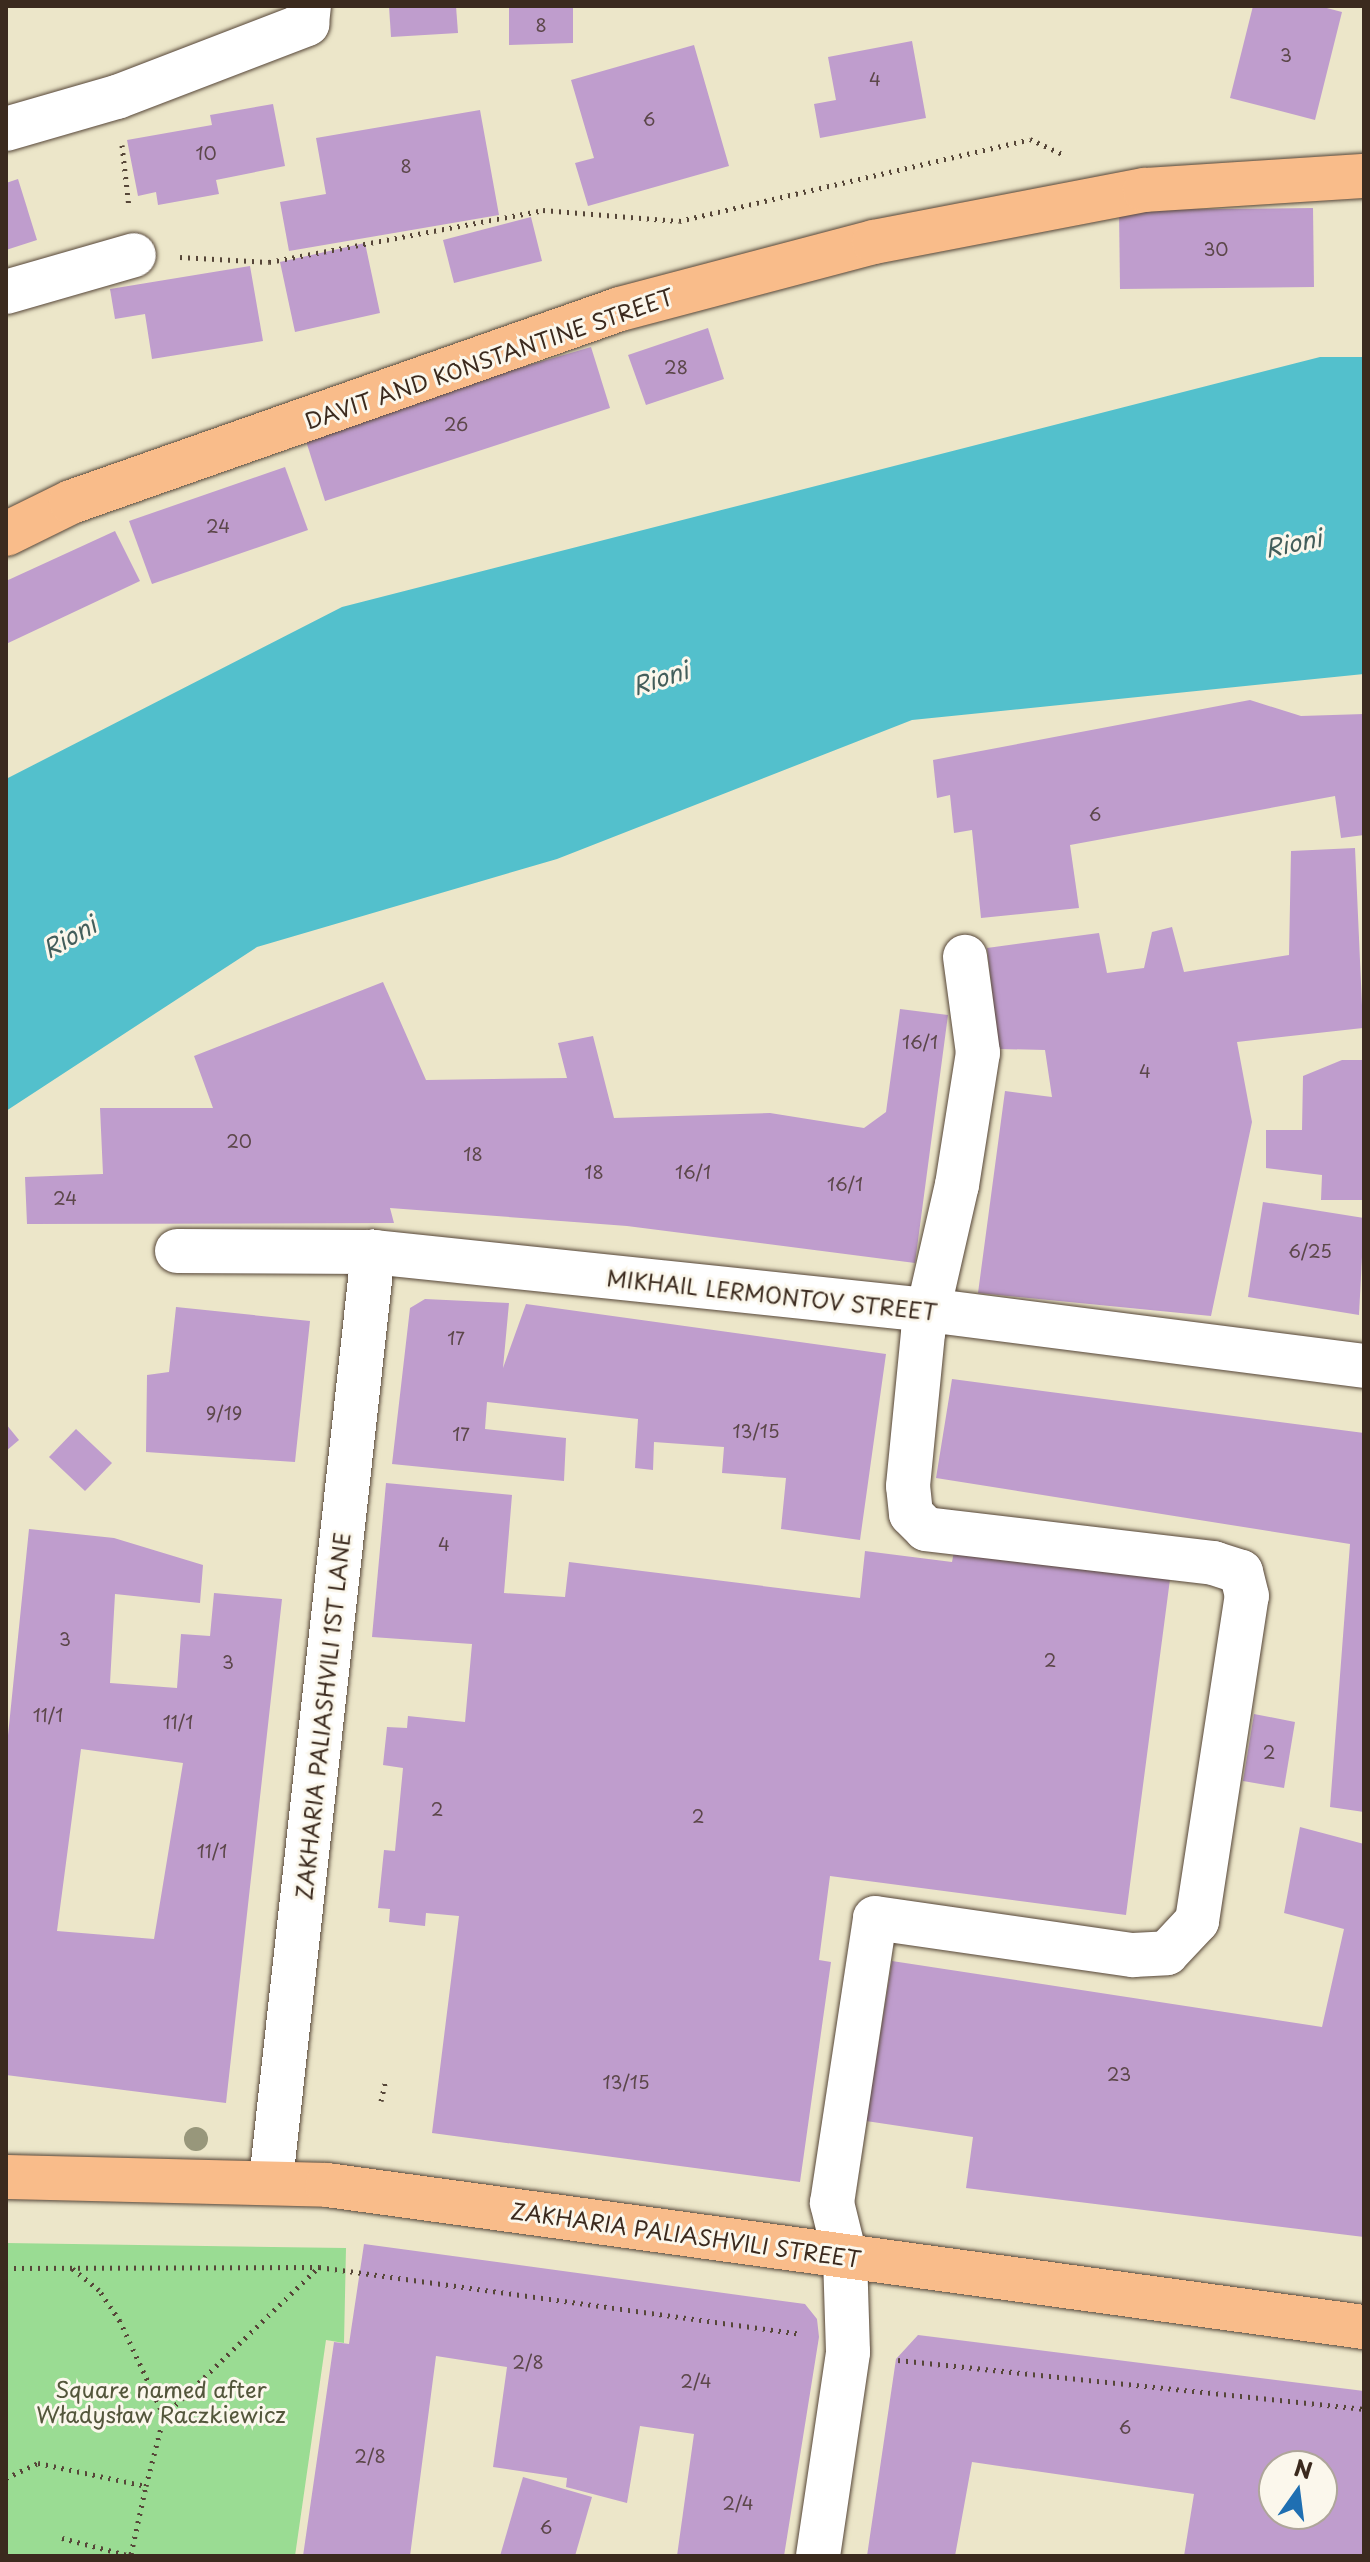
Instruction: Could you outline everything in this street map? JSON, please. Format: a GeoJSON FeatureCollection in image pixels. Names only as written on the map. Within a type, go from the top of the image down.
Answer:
{"type":"FeatureCollection","features":[{"type":"Feature","properties":{"kind":"main road","name":"DAVIT AND KONSTANTINE STREET"},"geometry":{"type":"LineString","coordinates":[[6,534],[71,502],[620,309],[874,242],[1145,190],[1364,176]]}},
{"type":"Feature","properties":{"kind":"main road","name":"ZAKHARIA PALIASHVILI STREET"},"geometry":{"type":"LineString","coordinates":[[10,2175],[271,2181],[1364,2327]]}},
{"type":"Feature","properties":{"kind":"street"},"geometry":{"type":"LineString","coordinates":[[6,129],[117,97],[307,24],[309,6]]}},
{"type":"Feature","properties":{"kind":"street"},"geometry":{"type":"LineString","coordinates":[[6,292],[134,255]]}},
{"type":"Feature","properties":{"kind":"street"},"geometry":{"type":"LineString","coordinates":[[818,2556],[848,2352],[845,2256],[832,2203],[875,1918],[1133,1955],[1167,1953],[1197,1921],[1247,1596],[1241,1572],[1214,1563],[926,1529],[911,1514],[908,1486],[928,1310],[957,1185],[978,1053],[965,957]]}},
{"type":"Feature","properties":{"kind":"street","name":"MIKHAIL LERMONTOV STREET"},"geometry":{"type":"LineString","coordinates":[[177,1251],[373,1252],[928,1310],[1364,1366]]}},
{"type":"Feature","properties":{"kind":"street","name":"ZAKHARIA PALIASHVILI 1ST LANE"},"geometry":{"type":"LineString","coordinates":[[271,2181],[373,1252]]}},
{"type":"Feature","properties":{"kind":"path"},"geometry":{"type":"LineString","coordinates":[[117,97],[134,255],[269,262],[543,210],[679,221],[1030,139],[1073,158]]}},
{"type":"Feature","properties":{"kind":"path"},"geometry":{"type":"LineString","coordinates":[[381,2101],[386,2080]]}},
{"type":"Feature","properties":{"kind":"path"},"geometry":{"type":"LineString","coordinates":[[71,2267],[99,2290],[120,2321],[164,2416]]}},
{"type":"Feature","properties":{"kind":"path"},"geometry":{"type":"LineString","coordinates":[[62,2538],[131,2555],[164,2416],[319,2267]]}},
{"type":"Feature","properties":{"kind":"path"},"geometry":{"type":"LineString","coordinates":[[6,2268],[319,2267],[804,2335]]}},
{"type":"Feature","properties":{"kind":"path"},"geometry":{"type":"LineString","coordinates":[[896,2359],[1364,2409]]}},
{"type":"Feature","properties":{"kind":"path"},"geometry":{"type":"LineString","coordinates":[[6,2478],[38,2463],[146,2486]]}},
{"type":"Feature","properties":{"kind":"green space","name":"Square named after Władysław Raczkiewicz"},"geometry":{"type":"Polygon","coordinates":[[[6,2243],[346,2248],[344,2343],[326,2340],[295,2556],[6,2556],[6,2243]]]}},
{"type":"Feature","properties":{"kind":"water","name":"Rioni"},"geometry":{"type":"Polygon","coordinates":[[[1320,357],[1364,357],[1364,674],[912,720],[557,859],[257,947],[6,1111],[6,779],[342,607],[1320,357]]]}},
{"type":"Feature","properties":{"kind":"building"},"geometry":{"type":"Polygon","coordinates":[[[389,6],[456,6],[458,33],[391,37],[389,6]]]}},
{"type":"Feature","properties":{"kind":"building"},"geometry":{"type":"Polygon","coordinates":[[[509,6],[573,6],[573,43],[509,45],[509,6]]]}},
{"type":"Feature","properties":{"kind":"building"},"geometry":{"type":"Polygon","coordinates":[[[1253,6],[1319,6],[1342,12],[1315,120],[1230,98],[1253,6]]]}},
{"type":"Feature","properties":{"kind":"building"},"geometry":{"type":"Polygon","coordinates":[[[912,41],[926,118],[820,138],[814,104],[836,100],[828,57],[912,41]]]}},
{"type":"Feature","properties":{"kind":"building"},"geometry":{"type":"Polygon","coordinates":[[[694,45],[729,166],[588,206],[575,163],[594,158],[571,80],[694,45]]]}},
{"type":"Feature","properties":{"kind":"building"},"geometry":{"type":"Polygon","coordinates":[[[273,104],[285,166],[216,180],[219,194],[158,205],[156,192],[138,196],[127,140],[212,125],[210,115],[273,104]]]}},
{"type":"Feature","properties":{"kind":"building"},"geometry":{"type":"Polygon","coordinates":[[[480,110],[499,215],[289,251],[280,202],[326,194],[316,138],[480,110]]]}},
{"type":"Feature","properties":{"kind":"building"},"geometry":{"type":"Polygon","coordinates":[[[18,179],[37,240],[6,250],[6,183],[18,179]]]}},
{"type":"Feature","properties":{"kind":"building"},"geometry":{"type":"Polygon","coordinates":[[[1313,208],[1314,287],[1120,289],[1119,210],[1313,208]]]}},
{"type":"Feature","properties":{"kind":"building"},"geometry":{"type":"Polygon","coordinates":[[[531,217],[542,261],[454,283],[443,240],[531,217]]]}},
{"type":"Feature","properties":{"kind":"building"},"geometry":{"type":"Polygon","coordinates":[[[365,243],[380,313],[295,332],[280,262],[365,243]]]}},
{"type":"Feature","properties":{"kind":"building"},"geometry":{"type":"Polygon","coordinates":[[[250,266],[263,341],[152,359],[145,314],[115,319],[110,289],[250,266]]]}},
{"type":"Feature","properties":{"kind":"building"},"geometry":{"type":"Polygon","coordinates":[[[708,328],[724,379],[646,405],[628,355],[708,328]]]}},
{"type":"Feature","properties":{"kind":"building"},"geometry":{"type":"Polygon","coordinates":[[[591,347],[610,408],[325,501],[306,441],[451,388],[591,347]]]}},
{"type":"Feature","properties":{"kind":"building"},"geometry":{"type":"Polygon","coordinates":[[[285,467],[308,530],[152,584],[129,521],[285,467]]]}},
{"type":"Feature","properties":{"kind":"building"},"geometry":{"type":"Polygon","coordinates":[[[115,531],[140,581],[6,644],[6,581],[115,531]]]}},
{"type":"Feature","properties":{"kind":"building"},"geometry":{"type":"Polygon","coordinates":[[[1250,700],[1301,716],[1364,714],[1364,835],[1341,838],[1335,796],[1070,845],[1079,908],[981,918],[972,830],[954,833],[950,795],[937,798],[933,760],[1250,700]]]}},
{"type":"Feature","properties":{"kind":"building"},"geometry":{"type":"Polygon","coordinates":[[[1355,848],[1363,1028],[1237,1042],[1252,1122],[1211,1316],[978,1293],[1005,1091],[1052,1097],[1045,1050],[999,1049],[987,948],[1099,933],[1107,973],[1144,968],[1152,932],[1172,927],[1184,972],[1289,955],[1291,851],[1355,848]]]}},
{"type":"Feature","properties":{"kind":"building"},"geometry":{"type":"Polygon","coordinates":[[[383,982],[426,1080],[567,1078],[558,1043],[593,1036],[614,1118],[770,1113],[864,1128],[886,1112],[900,1009],[948,1015],[915,1263],[627,1226],[390,1208],[394,1223],[27,1224],[25,1177],[103,1174],[100,1108],[213,1108],[194,1056],[383,982]]]}},
{"type":"Feature","properties":{"kind":"building"},"geometry":{"type":"Polygon","coordinates":[[[1342,1060],[1364,1060],[1364,1200],[1321,1200],[1322,1175],[1266,1168],[1266,1130],[1302,1130],[1303,1076],[1342,1060]]]}},
{"type":"Feature","properties":{"kind":"building"},"geometry":{"type":"Polygon","coordinates":[[[1263,1202],[1364,1218],[1359,1315],[1248,1297],[1263,1202]]]}},
{"type":"Feature","properties":{"kind":"building"},"geometry":{"type":"Polygon","coordinates":[[[425,1299],[509,1303],[503,1368],[526,1304],[886,1354],[860,1540],[781,1529],[786,1478],[722,1473],[724,1447],[654,1442],[653,1470],[635,1468],[638,1419],[487,1402],[485,1429],[566,1438],[564,1481],[392,1464],[410,1308],[425,1299]]]}},
{"type":"Feature","properties":{"kind":"building"},"geometry":{"type":"Polygon","coordinates":[[[176,1307],[310,1321],[295,1462],[146,1452],[147,1375],[169,1372],[176,1307]]]}},
{"type":"Feature","properties":{"kind":"building"},"geometry":{"type":"Polygon","coordinates":[[[952,1379],[1364,1433],[1364,1812],[1330,1807],[1350,1544],[936,1478],[952,1379]]]}},
{"type":"Feature","properties":{"kind":"building"},"geometry":{"type":"Polygon","coordinates":[[[6,1424],[19,1440],[6,1451],[6,1424]]]}},
{"type":"Feature","properties":{"kind":"building"},"geometry":{"type":"Polygon","coordinates":[[[76,1429],[112,1463],[85,1491],[49,1457],[76,1429]]]}},
{"type":"Feature","properties":{"kind":"building"},"geometry":{"type":"Polygon","coordinates":[[[386,1483],[512,1495],[504,1593],[565,1597],[569,1562],[860,1598],[865,1551],[952,1562],[957,1536],[1172,1564],[1126,1915],[830,1876],[819,1960],[831,1962],[800,2182],[432,2133],[459,1916],[426,1913],[425,1926],[389,1922],[390,1909],[378,1908],[384,1850],[395,1851],[403,1768],[383,1765],[387,1727],[407,1728],[408,1716],[465,1722],[472,1644],[372,1637],[386,1483]]]}},
{"type":"Feature","properties":{"kind":"building"},"geometry":{"type":"Polygon","coordinates":[[[29,1529],[114,1538],[203,1565],[200,1603],[115,1594],[110,1683],[177,1688],[181,1634],[210,1636],[214,1593],[282,1599],[226,2103],[6,2075],[6,1755],[29,1529]],[[81,1749],[57,1931],[154,1939],[183,1763],[81,1749]]]}},
{"type":"Feature","properties":{"kind":"building"},"geometry":{"type":"Polygon","coordinates":[[[1254,1714],[1295,1722],[1284,1788],[1243,1781],[1254,1714]]]}},
{"type":"Feature","properties":{"kind":"building"},"geometry":{"type":"Polygon","coordinates":[[[1300,1827],[1364,1844],[1364,2237],[966,2188],[973,2137],[866,2121],[892,1961],[1322,2027],[1344,1929],[1284,1913],[1300,1827]]]}},
{"type":"Feature","properties":{"kind":"building"},"geometry":{"type":"Polygon","coordinates":[[[364,2244],[805,2304],[817,2319],[819,2337],[784,2556],[677,2556],[694,2434],[640,2426],[627,2503],[566,2487],[567,2478],[493,2467],[507,2367],[436,2356],[410,2556],[303,2556],[334,2342],[349,2344],[364,2244]]]}},
{"type":"Feature","properties":{"kind":"building"},"geometry":{"type":"Polygon","coordinates":[[[918,2335],[1364,2391],[1364,2556],[1184,2556],[1194,2494],[972,2462],[955,2556],[867,2556],[896,2359],[918,2335]]]}},
{"type":"Feature","properties":{"kind":"building"},"geometry":{"type":"Polygon","coordinates":[[[523,2477],[592,2497],[575,2556],[500,2556],[523,2477]]]}}]}
